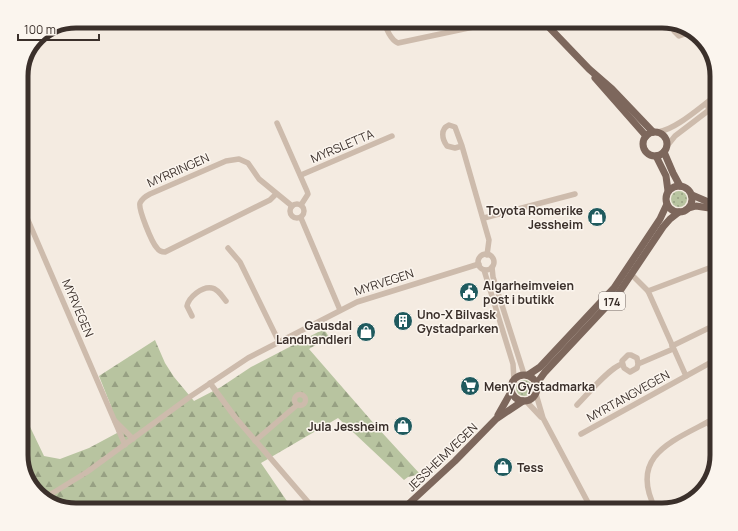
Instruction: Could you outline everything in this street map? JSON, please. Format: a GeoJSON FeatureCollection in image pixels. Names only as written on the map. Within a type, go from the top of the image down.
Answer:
{"type":"FeatureCollection","features":[{"type":"Feature","properties":{"kind":"main road"},"geometry":{"type":"LineString","coordinates":[[550,28],[589,69],[612,89],[655,132],[665,137],[665,149],[673,173],[680,186]]}},
{"type":"Feature","properties":{"kind":"main road"},"geometry":{"type":"LineString","coordinates":[[589,69],[600,85],[646,136],[655,132]]}},
{"type":"Feature","properties":{"kind":"main road","name":"174"},"geometry":{"type":"LineString","coordinates":[[514,379],[526,375],[540,367],[614,288],[660,219],[667,204],[666,198],[668,192],[666,176],[656,156],[649,155],[644,149],[643,144],[646,136]]}},
{"type":"Feature","properties":{"kind":"main road"},"geometry":{"type":"LineString","coordinates":[[656,156],[665,149]]}},
{"type":"Feature","properties":{"kind":"main road"},"geometry":{"type":"LineString","coordinates":[[668,192],[673,187],[680,186],[689,190],[693,200],[689,208]]}},
{"type":"Feature","properties":{"kind":"main road"},"geometry":{"type":"LineString","coordinates":[[692,195],[710,204]]}},
{"type":"Feature","properties":{"kind":"main road"},"geometry":{"type":"LineString","coordinates":[[667,204],[672,210],[678,212]]}},
{"type":"Feature","properties":{"kind":"main road"},"geometry":{"type":"LineString","coordinates":[[689,208],[700,206],[710,208]]}},
{"type":"Feature","properties":{"kind":"main road","name":"174"},"geometry":{"type":"LineString","coordinates":[[537,384],[545,372],[601,314],[618,294],[663,227],[678,212],[682,212],[689,208]]}},
{"type":"Feature","properties":{"kind":"main road"},"geometry":{"type":"LineString","coordinates":[[514,379],[511,385],[511,392],[516,398],[525,401],[532,399],[537,391],[537,384],[535,380],[526,375]]}},
{"type":"Feature","properties":{"kind":"main road","name":"JESSHEIMVEGEN"},"geometry":{"type":"LineString","coordinates":[[496,419],[511,392]]}},
{"type":"Feature","properties":{"kind":"main road","name":"JESSHEIMVEGEN"},"geometry":{"type":"LineString","coordinates":[[410,503],[455,461],[496,419],[525,401]]}},
{"type":"Feature","properties":{"kind":"street"},"geometry":{"type":"LineString","coordinates":[[387,28],[395,42],[398,43],[468,28]]}},
{"type":"Feature","properties":{"kind":"street"},"geometry":{"type":"LineString","coordinates":[[674,30],[678,36],[685,34]]}},
{"type":"Feature","properties":{"kind":"street"},"geometry":{"type":"LineString","coordinates":[[655,132],[664,131],[673,126],[710,100]]}},
{"type":"Feature","properties":{"kind":"street"},"geometry":{"type":"LineString","coordinates":[[665,149],[675,136],[710,109],[705,103]]}},
{"type":"Feature","properties":{"kind":"street","name":"MYRSLETTA"},"geometry":{"type":"LineString","coordinates":[[277,123],[308,194],[302,205]]}},
{"type":"Feature","properties":{"kind":"street","name":"MYRSLETTA"},"geometry":{"type":"LineString","coordinates":[[301,175],[392,136]]}},
{"type":"Feature","properties":{"kind":"street"},"geometry":{"type":"LineString","coordinates":[[462,146],[484,218],[489,240],[487,255]]}},
{"type":"Feature","properties":{"kind":"street","name":"MYRRINGEN"},"geometry":{"type":"LineString","coordinates":[[276,194],[270,200],[165,252],[161,252],[155,246],[140,210],[140,202],[150,194],[226,161],[238,159],[248,163],[259,179],[292,206]]}},
{"type":"Feature","properties":{"kind":"street"},"geometry":{"type":"LineString","coordinates":[[484,218],[575,194]]}},
{"type":"Feature","properties":{"kind":"street"},"geometry":{"type":"LineString","coordinates":[[295,204],[302,205],[305,212],[301,218],[296,219],[292,216],[290,211],[292,206],[295,204]]}},
{"type":"Feature","properties":{"kind":"street"},"geometry":{"type":"LineString","coordinates":[[301,218],[340,310]]}},
{"type":"Feature","properties":{"kind":"street","name":"MYRVEGEN"},"geometry":{"type":"LineString","coordinates":[[28,220],[125,445]]}},
{"type":"Feature","properties":{"kind":"street"},"geometry":{"type":"LineString","coordinates":[[228,248],[243,267],[254,294],[279,342]]}},
{"type":"Feature","properties":{"kind":"street"},"geometry":{"type":"LineString","coordinates":[[514,379],[513,364],[484,270],[479,264],[480,257],[487,255],[491,256],[494,260],[492,267],[493,276],[526,375]]}},
{"type":"Feature","properties":{"kind":"street","name":"MYRVEGEN"},"geometry":{"type":"LineString","coordinates":[[50,495],[87,472],[240,362],[364,299],[479,264]]}},
{"type":"Feature","properties":{"kind":"street"},"geometry":{"type":"LineString","coordinates":[[484,270],[488,270],[492,267]]}},
{"type":"Feature","properties":{"kind":"street"},"geometry":{"type":"LineString","coordinates":[[648,291],[710,268]]}},
{"type":"Feature","properties":{"kind":"street","name":"MYRTANGVEGEN"},"geometry":{"type":"LineString","coordinates":[[632,275],[648,291],[686,376]]}},
{"type":"Feature","properties":{"kind":"street"},"geometry":{"type":"LineString","coordinates":[[192,316],[186,306],[188,302],[193,295],[206,288],[214,289],[226,301]]}},
{"type":"Feature","properties":{"kind":"street"},"geometry":{"type":"LineString","coordinates":[[622,364],[626,371],[634,371],[638,364],[710,328]]}},
{"type":"Feature","properties":{"kind":"street"},"geometry":{"type":"LineString","coordinates":[[577,405],[615,368],[622,364],[624,357],[631,355],[637,358],[638,364]]}},
{"type":"Feature","properties":{"kind":"street","name":"MYRTANGVEGEN"},"geometry":{"type":"LineString","coordinates":[[581,434],[710,363]]}},
{"type":"Feature","properties":{"kind":"street"},"geometry":{"type":"LineString","coordinates":[[210,383],[226,406],[309,503]]}},
{"type":"Feature","properties":{"kind":"street"},"geometry":{"type":"LineString","coordinates":[[536,394],[543,418],[588,503]]}},
{"type":"Feature","properties":{"kind":"street"},"geometry":{"type":"LineString","coordinates":[[525,401],[543,418]]}},
{"type":"Feature","properties":{"kind":"street"},"geometry":{"type":"LineString","coordinates":[[255,441],[297,405]]}},
{"type":"Feature","properties":{"kind":"street","name":"MYRVEGEN"},"geometry":{"type":"LineString","coordinates":[[115,421],[133,439]]}},
{"type":"Feature","properties":{"kind":"street"},"geometry":{"type":"LineString","coordinates":[[653,503],[648,492],[647,474],[651,462],[658,452],[708,422],[710,426]]}},
{"type":"Feature","properties":{"kind":"green space"},"geometry":{"type":"Polygon","coordinates":[[[679,191],[685,193],[687,199],[685,205],[679,207],[673,205],[671,199],[673,193],[679,191]]]}},
{"type":"Feature","properties":{"kind":"green space"},"geometry":{"type":"Polygon","coordinates":[[[324,329],[329,337],[309,349],[420,474],[408,477],[404,480],[338,418],[261,463],[288,503],[69,503],[52,497],[40,487],[34,479],[28,459],[28,423],[44,456],[60,459],[89,448],[117,433],[111,406],[99,376],[155,340],[165,363],[174,377],[194,401],[221,387],[251,367],[324,329]]]}},
{"type":"Feature","properties":{"kind":"green space"},"geometry":{"type":"Polygon","coordinates":[[[524,380],[530,382],[532,388],[530,394],[524,396],[518,394],[516,388],[518,382],[524,380]]]}},
{"type":"Feature","properties":{"kind":"place","name":"Toyota Romerike Jessheim"},"geometry":{"type":"Point","coordinates":[597,217]}},
{"type":"Feature","properties":{"kind":"place","name":"Algarheimveien post i butikk"},"geometry":{"type":"Point","coordinates":[469,292]}},
{"type":"Feature","properties":{"kind":"place","name":"Uno-X Bilvask Gystadparken"},"geometry":{"type":"Point","coordinates":[403,321]}},
{"type":"Feature","properties":{"kind":"place","name":"Gausdal Landhandleri"},"geometry":{"type":"Point","coordinates":[366,332]}},
{"type":"Feature","properties":{"kind":"place","name":"Meny Gystadmarka"},"geometry":{"type":"Point","coordinates":[470,386]}},
{"type":"Feature","properties":{"kind":"place","name":"Jula Jessheim"},"geometry":{"type":"Point","coordinates":[403,426]}},
{"type":"Feature","properties":{"kind":"place","name":"Tess"},"geometry":{"type":"Point","coordinates":[503,467]}}]}
